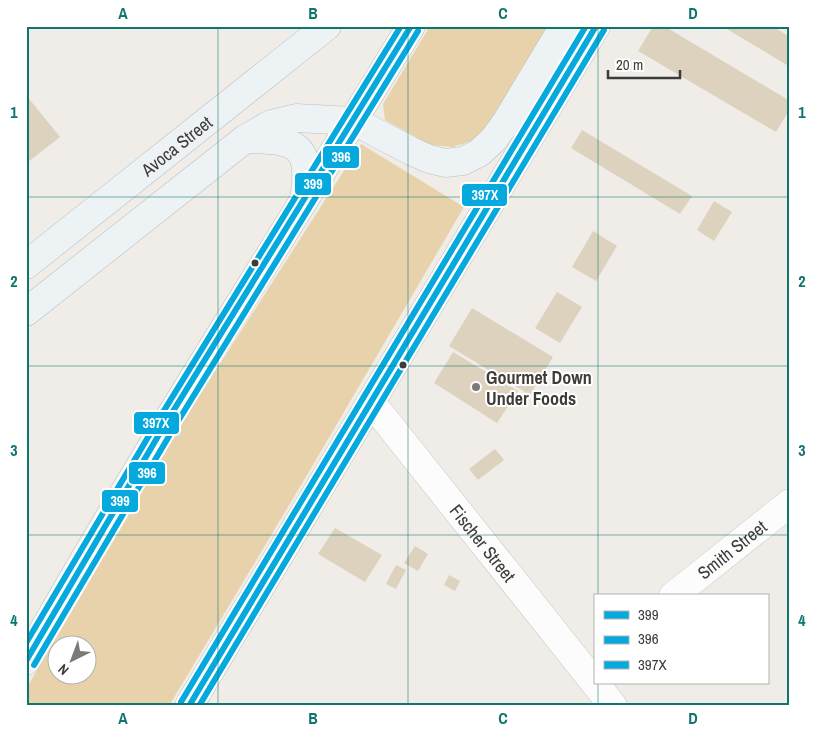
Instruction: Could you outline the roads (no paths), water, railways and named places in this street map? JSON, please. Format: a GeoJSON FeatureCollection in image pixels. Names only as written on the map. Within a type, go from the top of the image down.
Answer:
{"type":"FeatureCollection","features":[{"type":"Feature","properties":{"kind":"main road","name":"Avoca Street"},"geometry":{"type":"LineString","coordinates":[[26,265],[327,26]]}},
{"type":"Feature","properties":{"kind":"main road"},"geometry":{"type":"LineString","coordinates":[[26,661],[156,441],[304,198],[412,26]]}},
{"type":"Feature","properties":{"kind":"main road"},"geometry":{"type":"LineString","coordinates":[[26,312],[245,138],[271,124],[296,118],[354,121],[429,159],[445,163],[463,161],[479,153],[493,140],[514,109],[564,26]]}},
{"type":"Feature","properties":{"kind":"main road"},"geometry":{"type":"LineString","coordinates":[[189,706],[596,26]]}},
{"type":"Feature","properties":{"kind":"main road"},"geometry":{"type":"LineString","coordinates":[[245,138],[278,140],[292,144],[301,153],[307,164],[308,178],[304,198]]}},
{"type":"Feature","properties":{"kind":"street","name":"Fischer Street"},"geometry":{"type":"LineString","coordinates":[[371,402],[589,663]]}},
{"type":"Feature","properties":{"kind":"street","name":"Smith Street"},"geometry":{"type":"LineString","coordinates":[[676,594],[790,503]]}},
{"type":"Feature","properties":{"kind":"street","name":"Fischer Street"},"geometry":{"type":"LineString","coordinates":[[601,684],[613,706]]}},
{"type":"Feature","properties":{"kind":"place","name":"Gourmet Down Under Foods"},"geometry":{"type":"Point","coordinates":[476,387]}}]}
